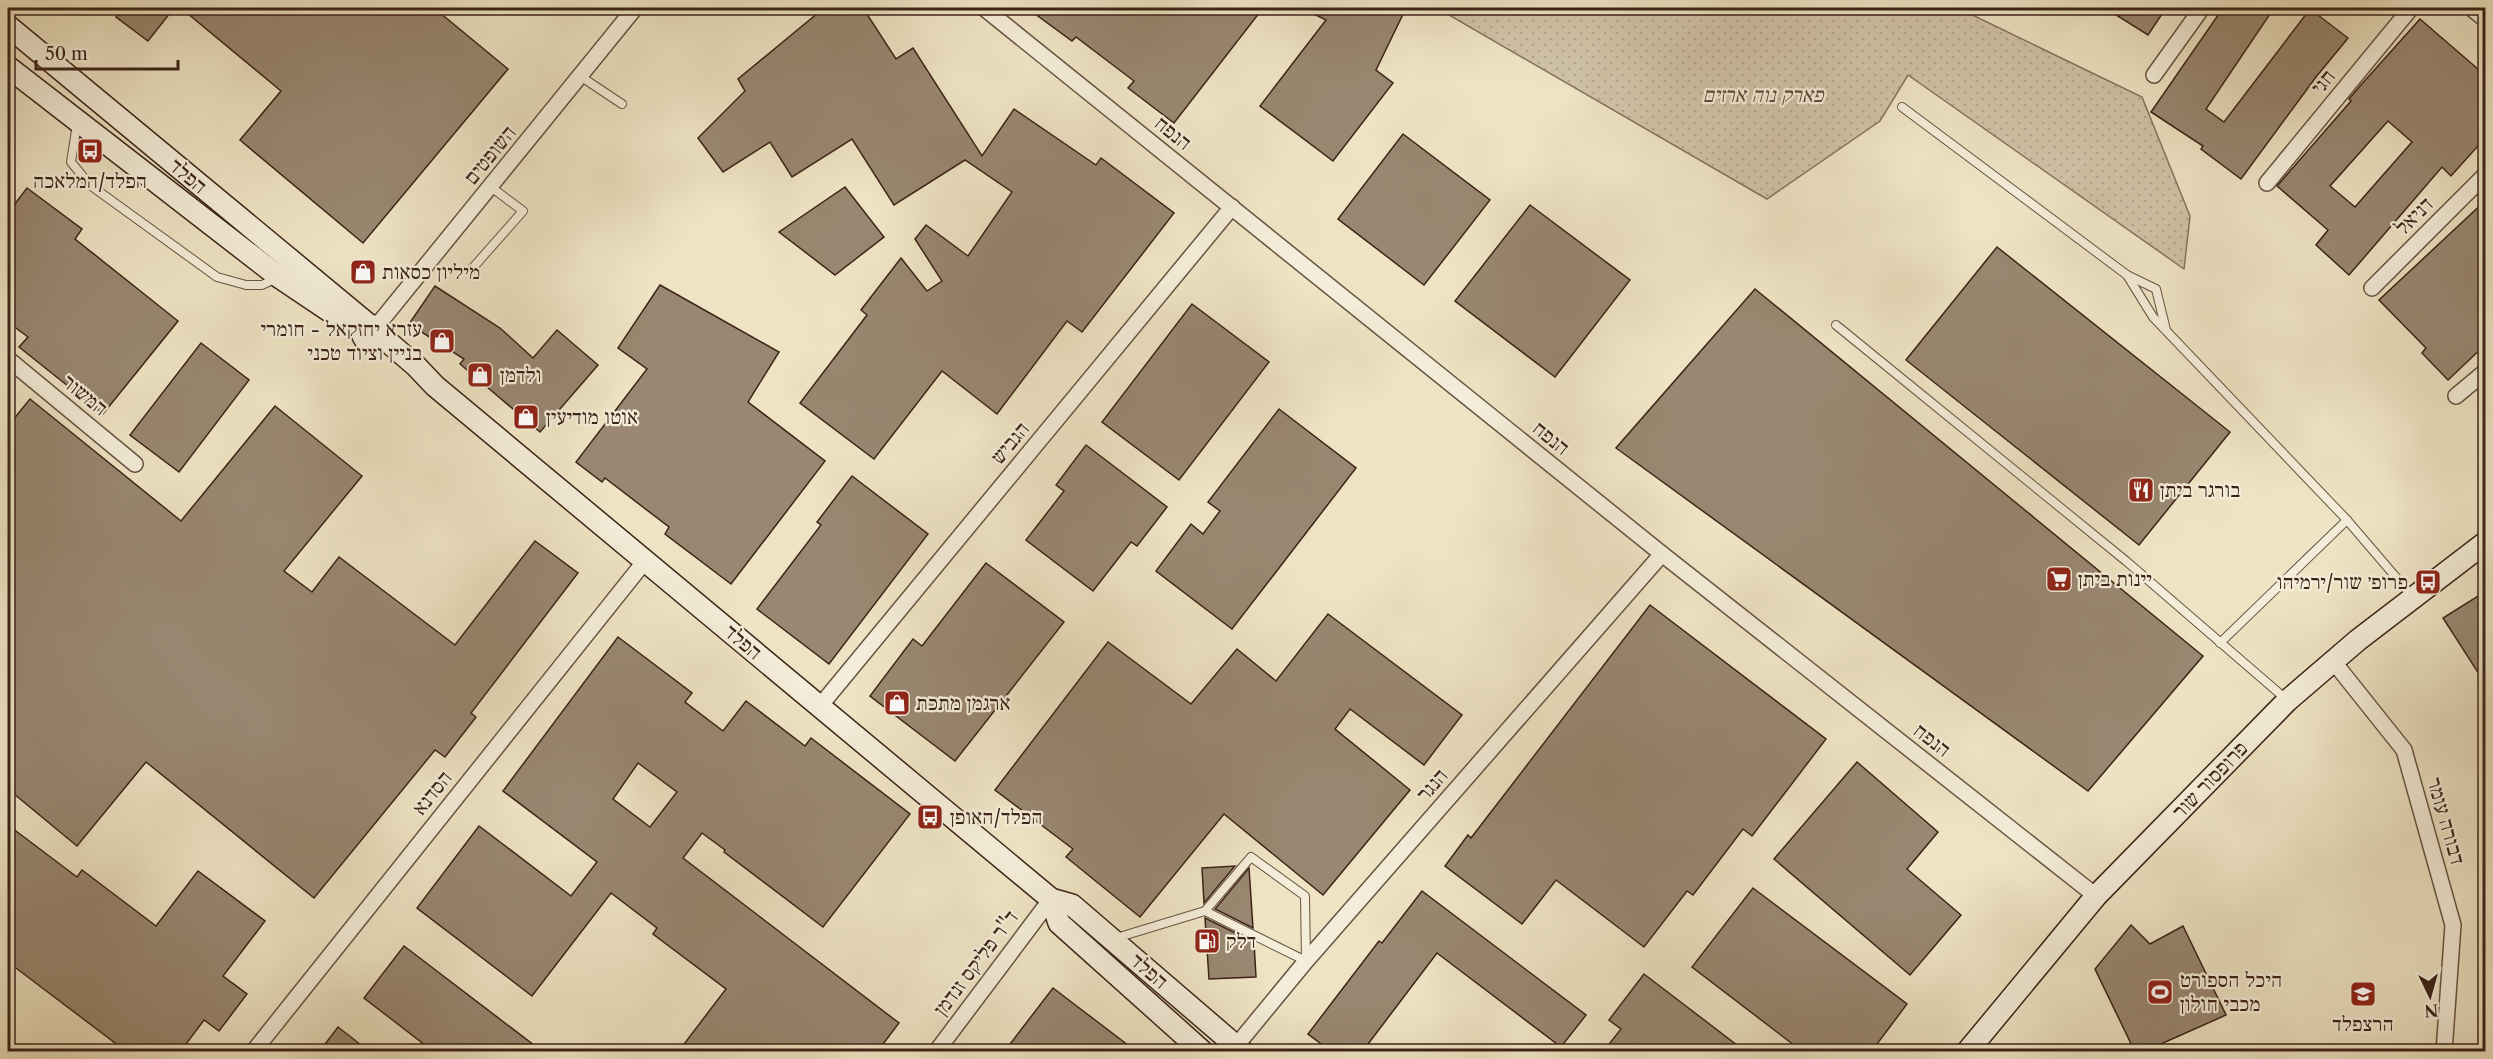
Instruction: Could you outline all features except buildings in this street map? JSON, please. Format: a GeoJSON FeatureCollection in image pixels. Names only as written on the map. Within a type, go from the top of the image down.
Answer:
{"type":"FeatureCollection","features":[{"type":"Feature","properties":{"kind":"street","name":"השופטים"},"geometry":{"type":"LineString","coordinates":[[372,333],[635,8]]}},
{"type":"Feature","properties":{"kind":"street","name":"הנפח"},"geometry":{"type":"LineString","coordinates":[[984,8],[1662,554],[2096,896]]}},
{"type":"Feature","properties":{"kind":"street"},"geometry":{"type":"LineString","coordinates":[[2154,75],[2202,8]]}},
{"type":"Feature","properties":{"kind":"street","name":"חגי"},"geometry":{"type":"LineString","coordinates":[[2267,183],[2411,8]]}},
{"type":"Feature","properties":{"kind":"street"},"geometry":{"type":"LineString","coordinates":[[2471,8],[2486,20]]}},
{"type":"Feature","properties":{"kind":"street","name":"הפלד"},"geometry":{"type":"LineString","coordinates":[[8,26],[372,333],[416,366],[435,386],[1051,899],[1072,905],[1240,1049]]}},
{"type":"Feature","properties":{"kind":"street","name":"הפלד"},"geometry":{"type":"LineString","coordinates":[[10,73],[279,277],[372,333]]}},
{"type":"Feature","properties":{"kind":"street","name":"דניאל"},"geometry":{"type":"LineString","coordinates":[[2372,288],[2486,174]]}},
{"type":"Feature","properties":{"kind":"street","name":"הגביש"},"geometry":{"type":"LineString","coordinates":[[820,706],[1232,207]]}},
{"type":"Feature","properties":{"kind":"street","name":"המשור"},"geometry":{"type":"LineString","coordinates":[[8,359],[135,464]]}},
{"type":"Feature","properties":{"kind":"street"},"geometry":{"type":"LineString","coordinates":[[2456,396],[2486,371]]}},
{"type":"Feature","properties":{"kind":"street","name":"פרופסור שור"},"geometry":{"type":"LineString","coordinates":[[1967,1052],[2096,896],[2287,700],[2413,597],[2486,542]]}},
{"type":"Feature","properties":{"kind":"street","name":"הנגר"},"geometry":{"type":"LineString","coordinates":[[1240,1049],[1306,961],[1662,554]]}},
{"type":"Feature","properties":{"kind":"street","name":"הסדנא"},"geometry":{"type":"LineString","coordinates":[[252,1052],[645,561]]}},
{"type":"Feature","properties":{"kind":"street","name":"דבורה עומר"},"geometry":{"type":"LineString","coordinates":[[2333,661],[2404,750],[2453,925],[2444,1052]]}},
{"type":"Feature","properties":{"kind":"street","name":"הפלד"},"geometry":{"type":"LineString","coordinates":[[1051,899],[1059,923],[1184,1039],[1203,1052]]}},
{"type":"Feature","properties":{"kind":"street","name":"ד''ר פליקס זנדמן"},"geometry":{"type":"LineString","coordinates":[[936,1052],[1051,899]]}},
{"type":"Feature","properties":{"kind":"lane"},"geometry":{"type":"LineString","coordinates":[[580,76],[622,104]]}},
{"type":"Feature","properties":{"kind":"lane"},"geometry":{"type":"LineString","coordinates":[[1902,106],[2127,275],[2156,289],[2166,331]]}},
{"type":"Feature","properties":{"kind":"lane"},"geometry":{"type":"LineString","coordinates":[[77,122],[71,162],[90,185],[217,277],[246,285],[262,285],[279,277]]}},
{"type":"Feature","properties":{"kind":"lane"},"geometry":{"type":"LineString","coordinates":[[470,271],[523,211],[491,187]]}},
{"type":"Feature","properties":{"kind":"lane"},"geometry":{"type":"LineString","coordinates":[[2127,275],[2152,317],[2347,520],[2413,597]]}},
{"type":"Feature","properties":{"kind":"lane"},"geometry":{"type":"LineString","coordinates":[[1836,325],[2126,561],[2287,700]]}},
{"type":"Feature","properties":{"kind":"lane"},"geometry":{"type":"LineString","coordinates":[[2220,643],[2347,520]]}},
{"type":"Feature","properties":{"kind":"lane"},"geometry":{"type":"LineString","coordinates":[[1112,939],[1205,911],[1251,857],[1305,896],[1306,961],[1205,911]]}},
{"type":"Feature","properties":{"kind":"green space","name":"פארק נוה ארזים"},"geometry":{"type":"Polygon","coordinates":[[[1437,8],[1958,8],[2142,97],[2190,216],[2184,269],[1908,75],[1880,121],[1767,199],[1437,8]]]}},
{"type":"Feature","properties":{"kind":"place","name":"הפלד/המלאכה"},"geometry":{"type":"Point","coordinates":[90,151]}},
{"type":"Feature","properties":{"kind":"place","name":"מיליון כסאות"},"geometry":{"type":"Point","coordinates":[363,272]}},
{"type":"Feature","properties":{"kind":"place","name":"עזרא יחזקאל - חומרי בניין וציוד טכני"},"geometry":{"type":"Point","coordinates":[442,341]}},
{"type":"Feature","properties":{"kind":"place","name":"ולדמן"},"geometry":{"type":"Point","coordinates":[480,375]}},
{"type":"Feature","properties":{"kind":"place","name":"אוטו מודיעין"},"geometry":{"type":"Point","coordinates":[526,417]}},
{"type":"Feature","properties":{"kind":"place","name":"בורגר ביתן"},"geometry":{"type":"Point","coordinates":[2141,490]}},
{"type":"Feature","properties":{"kind":"place","name":"יינות ביתן"},"geometry":{"type":"Point","coordinates":[2059,579]}},
{"type":"Feature","properties":{"kind":"place","name":"פרופ׳ שור/ירמיהו"},"geometry":{"type":"Point","coordinates":[2428,582]}},
{"type":"Feature","properties":{"kind":"place","name":"ארגמן מתכת"},"geometry":{"type":"Point","coordinates":[897,703]}},
{"type":"Feature","properties":{"kind":"place","name":"הפלד/האופן"},"geometry":{"type":"Point","coordinates":[930,817]}},
{"type":"Feature","properties":{"kind":"place","name":"דלק"},"geometry":{"type":"Point","coordinates":[1207,941]}},
{"type":"Feature","properties":{"kind":"place","name":"היכל הספורט מכבי חולון"},"geometry":{"type":"Point","coordinates":[2160,992]}},
{"type":"Feature","properties":{"kind":"place","name":"הרצפלד"},"geometry":{"type":"Point","coordinates":[2363,994]}}]}
